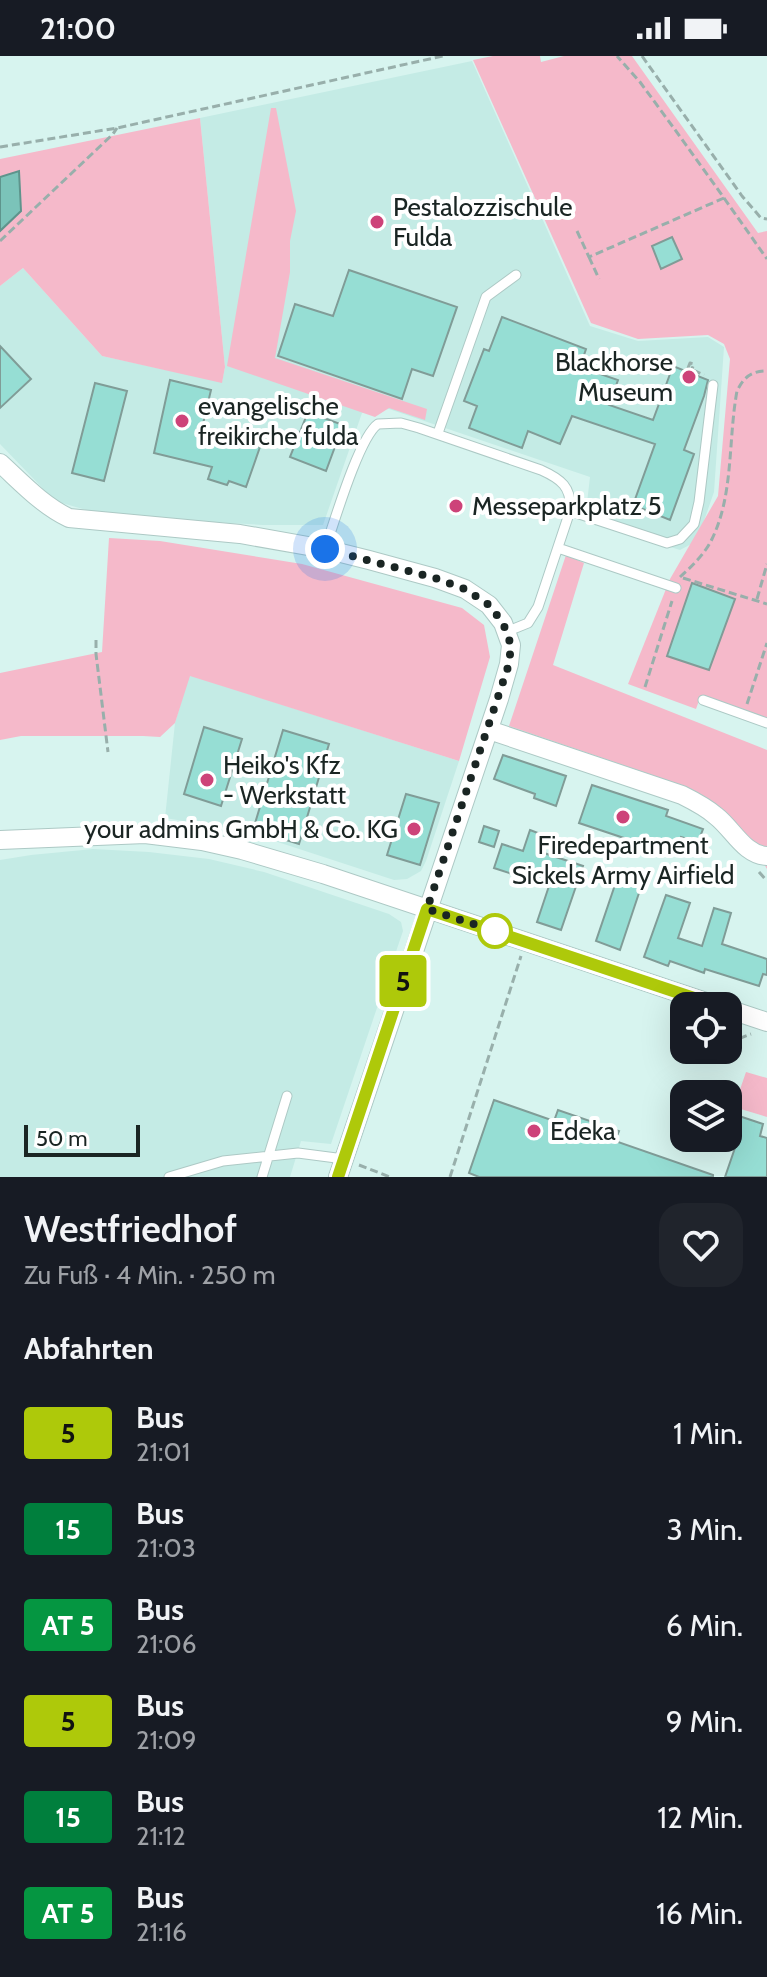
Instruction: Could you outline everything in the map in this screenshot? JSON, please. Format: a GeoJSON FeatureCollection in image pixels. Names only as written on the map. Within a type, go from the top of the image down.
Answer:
{"type":"FeatureCollection","features":[{"type":"Feature","properties":{"kind":"street"},"geometry":{"type":"LineString","coordinates":[[0,463],[41,501],[69,518],[240,534],[325,549],[465,589],[489,605],[503,623],[511,645],[509,664],[341,1168]]}},
{"type":"Feature","properties":{"kind":"street"},"geometry":{"type":"LineString","coordinates":[[489,730],[682,795],[717,816],[755,854],[767,856]]}},
{"type":"Feature","properties":{"kind":"street"},"geometry":{"type":"LineString","coordinates":[[0,840],[145,834],[202,841],[283,861],[676,992]]}},
{"type":"Feature","properties":{"kind":"street"},"geometry":{"type":"LineString","coordinates":[[0,849],[21,840]]}},
{"type":"Feature","properties":{"kind":"street"},"geometry":{"type":"LineString","coordinates":[[742,1017],[760,1027]]}},
{"type":"Feature","properties":{"kind":"lane"},"geometry":{"type":"LineString","coordinates":[[438,433],[486,297],[516,275]]}},
{"type":"Feature","properties":{"kind":"lane"},"geometry":{"type":"LineString","coordinates":[[570,511],[667,543],[680,539],[694,524],[699,502],[713,385]]}},
{"type":"Feature","properties":{"kind":"lane"},"geometry":{"type":"LineString","coordinates":[[325,549],[359,455],[378,424],[401,423],[438,433],[541,470],[564,485],[571,498],[570,511],[538,607],[528,623],[506,632]]}},
{"type":"Feature","properties":{"kind":"lane"},"geometry":{"type":"LineString","coordinates":[[558,548],[676,588]]}},
{"type":"Feature","properties":{"kind":"lane"},"geometry":{"type":"LineString","coordinates":[[703,700],[767,723]]}},
{"type":"Feature","properties":{"kind":"lane"},"geometry":{"type":"LineString","coordinates":[[262,1177],[287,1096]]}},
{"type":"Feature","properties":{"kind":"lane"},"geometry":{"type":"LineString","coordinates":[[169,1177],[223,1161],[298,1153],[341,1168]]}},
{"type":"Feature","properties":{"kind":"path"},"geometry":{"type":"LineString","coordinates":[[0,147],[117,128],[443,56]]}},
{"type":"Feature","properties":{"kind":"path"},"geometry":{"type":"LineString","coordinates":[[617,56],[665,116],[765,252],[767,259]]}},
{"type":"Feature","properties":{"kind":"path"},"geometry":{"type":"LineString","coordinates":[[642,56],[749,205],[761,218],[767,219]]}},
{"type":"Feature","properties":{"kind":"path"},"geometry":{"type":"LineString","coordinates":[[0,241],[117,128]]}},
{"type":"Feature","properties":{"kind":"path"},"geometry":{"type":"LineString","coordinates":[[589,257],[724,198]]}},
{"type":"Feature","properties":{"kind":"path"},"geometry":{"type":"LineString","coordinates":[[577,231],[599,279]]}},
{"type":"Feature","properties":{"kind":"path"},"geometry":{"type":"LineString","coordinates":[[645,687],[680,577],[704,552],[717,527],[724,497],[737,391],[753,372],[767,371]]}},
{"type":"Feature","properties":{"kind":"path"},"geometry":{"type":"LineString","coordinates":[[757,601],[767,564]]}},
{"type":"Feature","properties":{"kind":"path"},"geometry":{"type":"LineString","coordinates":[[680,577],[767,604]]}},
{"type":"Feature","properties":{"kind":"path"},"geometry":{"type":"LineString","coordinates":[[96,640],[108,752]]}},
{"type":"Feature","properties":{"kind":"path"},"geometry":{"type":"LineString","coordinates":[[743,714],[767,643]]}},
{"type":"Feature","properties":{"kind":"path"},"geometry":{"type":"LineString","coordinates":[[450,1177],[522,953]]}},
{"type":"Feature","properties":{"kind":"path"},"geometry":{"type":"LineString","coordinates":[[742,1036],[760,1027]]}},
{"type":"Feature","properties":{"kind":"path"},"geometry":{"type":"LineString","coordinates":[[341,1168],[390,1177]]}},
{"type":"Feature","properties":{"kind":"shaded area"},"geometry":{"type":"Polygon","coordinates":[[[493,56],[540,56],[541,62],[564,56],[632,56],[758,233],[767,231],[767,719],[701,695],[696,709],[628,684],[670,579],[718,496],[730,359],[724,344],[708,335],[638,339],[591,323],[473,60],[493,56]]]}},
{"type":"Feature","properties":{"kind":"shaded area","name":"Pestalozzischule Fulda"},"geometry":{"type":"Polygon","coordinates":[[[472,61],[590,326],[638,341],[708,337],[724,347],[714,492],[697,541],[680,550],[585,520],[590,477],[389,409],[362,413],[323,525],[263,525],[107,516],[55,501],[0,444],[0,286],[23,268],[102,356],[222,382],[225,367],[200,118],[472,61]]]}},
{"type":"Feature","properties":{"kind":"shaded area"},"geometry":{"type":"Polygon","coordinates":[[[271,108],[276,108],[296,211],[290,241],[290,272],[275,358],[427,409],[425,420],[389,408],[375,417],[227,366],[271,108]]]}},
{"type":"Feature","properties":{"kind":"shaded area"},"geometry":{"type":"Polygon","coordinates":[[[200,118],[225,367],[222,383],[102,356],[23,268],[0,286],[0,159],[200,118]]]}},
{"type":"Feature","properties":{"kind":"shaded area"},"geometry":{"type":"Polygon","coordinates":[[[109,538],[160,541],[302,564],[462,608],[484,625],[490,657],[459,761],[190,676],[175,723],[160,737],[21,736],[0,740],[0,673],[102,652],[109,538]]]}},
{"type":"Feature","properties":{"kind":"shaded area"},"geometry":{"type":"Polygon","coordinates":[[[566,555],[584,563],[553,665],[767,750],[767,869],[751,842],[711,801],[652,775],[509,726],[566,555]]]}},
{"type":"Feature","properties":{"kind":"shaded area"},"geometry":{"type":"Polygon","coordinates":[[[189,675],[459,761],[421,871],[407,879],[394,880],[244,831],[165,818],[175,723],[189,675]]]}},
{"type":"Feature","properties":{"kind":"shaded area"},"geometry":{"type":"Polygon","coordinates":[[[93,849],[209,859],[264,872],[389,914],[401,922],[403,931],[331,1144],[301,1141],[290,1177],[0,1177],[0,860],[93,849]]]}},
{"type":"Feature","properties":{"kind":"shaded area"},"geometry":{"type":"Polygon","coordinates":[[[746,1072],[767,1078],[767,1117],[742,1109],[742,1084],[746,1072]]]}},
{"type":"Feature","properties":{"kind":"water"},"geometry":{"type":"Polygon","coordinates":[[[19,171],[21,211],[0,231],[0,177],[19,171]]]}},
{"type":"Feature","properties":{"kind":"building"},"geometry":{"type":"Polygon","coordinates":[[[672,237],[682,259],[661,269],[652,246],[672,237]]]}},
{"type":"Feature","properties":{"kind":"building"},"geometry":{"type":"Polygon","coordinates":[[[349,270],[457,307],[433,376],[412,369],[402,399],[278,356],[295,304],[333,316],[349,270]]]}},
{"type":"Feature","properties":{"kind":"building"},"geometry":{"type":"Polygon","coordinates":[[[502,317],[586,349],[580,367],[618,380],[609,405],[653,420],[673,366],[708,380],[684,450],[694,454],[670,520],[633,505],[655,444],[572,416],[560,444],[528,431],[522,448],[469,428],[477,406],[464,401],[484,349],[489,351],[502,317]]]}},
{"type":"Feature","properties":{"kind":"building"},"geometry":{"type":"Polygon","coordinates":[[[0,346],[31,379],[0,408],[0,346]]]}},
{"type":"Feature","properties":{"kind":"building"},"geometry":{"type":"Polygon","coordinates":[[[170,380],[211,390],[202,428],[260,447],[246,487],[208,479],[212,467],[154,453],[170,380]]]}},
{"type":"Feature","properties":{"kind":"building"},"geometry":{"type":"Polygon","coordinates":[[[95,383],[127,391],[104,481],[72,473],[95,383]]]}},
{"type":"Feature","properties":{"kind":"building"},"geometry":{"type":"Polygon","coordinates":[[[308,412],[343,425],[326,471],[290,457],[308,412]]]}},
{"type":"Feature","properties":{"kind":"building"},"geometry":{"type":"Polygon","coordinates":[[[692,583],[735,599],[709,670],[667,656],[692,583]]]}},
{"type":"Feature","properties":{"kind":"building"},"geometry":{"type":"Polygon","coordinates":[[[204,727],[242,739],[221,806],[184,794],[204,727]]]}},
{"type":"Feature","properties":{"kind":"building"},"geometry":{"type":"Polygon","coordinates":[[[283,730],[329,744],[299,844],[253,830],[283,730]]]}},
{"type":"Feature","properties":{"kind":"building"},"geometry":{"type":"Polygon","coordinates":[[[503,755],[566,776],[556,806],[534,798],[535,794],[494,779],[503,755]]]}},
{"type":"Feature","properties":{"kind":"building","name":"Firedepartment Sickels Army Airfield"},"geometry":{"type":"Polygon","coordinates":[[[592,785],[668,810],[666,816],[703,829],[698,842],[681,837],[675,855],[579,823],[592,785]]]}},
{"type":"Feature","properties":{"kind":"building"},"geometry":{"type":"Polygon","coordinates":[[[406,794],[439,803],[420,865],[387,855],[406,794]]]}},
{"type":"Feature","properties":{"kind":"building"},"geometry":{"type":"Polygon","coordinates":[[[484,826],[499,831],[494,847],[479,842],[484,826]]]}},
{"type":"Feature","properties":{"kind":"building"},"geometry":{"type":"Polygon","coordinates":[[[530,830],[546,836],[541,852],[583,866],[561,930],[537,922],[549,886],[494,868],[502,844],[523,851],[530,830]]]}},
{"type":"Feature","properties":{"kind":"building"},"geometry":{"type":"Polygon","coordinates":[[[618,876],[642,884],[620,950],[596,941],[618,876]]]}},
{"type":"Feature","properties":{"kind":"building"},"geometry":{"type":"Polygon","coordinates":[[[666,895],[690,903],[678,938],[702,946],[714,908],[731,913],[722,944],[767,959],[767,975],[763,974],[759,986],[705,969],[704,973],[670,961],[668,966],[644,957],[666,895]]]}},
{"type":"Feature","properties":{"kind":"building","name":"Edeka"},"geometry":{"type":"Polygon","coordinates":[[[494,1100],[554,1121],[558,1110],[619,1131],[615,1141],[713,1177],[479,1177],[469,1173],[494,1100]]]}},
{"type":"Feature","properties":{"kind":"building"},"geometry":{"type":"Polygon","coordinates":[[[742,1117],[763,1124],[760,1136],[767,1138],[767,1177],[725,1177],[734,1152],[742,1152],[742,1117]]]}},
{"type":"Feature","properties":{"kind":"bus line","name":"5"},"geometry":{"type":"LineString","coordinates":[[338,1177],[427,909],[676,992]]}},
{"type":"Feature","properties":{"kind":"place","name":"Pestalozzischule Fulda"},"geometry":{"type":"Point","coordinates":[377,222]}},
{"type":"Feature","properties":{"kind":"place","name":"Blackhorse Museum"},"geometry":{"type":"Point","coordinates":[689,377]}},
{"type":"Feature","properties":{"kind":"place","name":"evangelische freikirche fulda"},"geometry":{"type":"Point","coordinates":[182,421]}},
{"type":"Feature","properties":{"kind":"place","name":"Messeparkplatz 5"},"geometry":{"type":"Point","coordinates":[456,506]}},
{"type":"Feature","properties":{"kind":"place","name":"Heiko's Kfz - Werkstatt"},"geometry":{"type":"Point","coordinates":[207,780]}},
{"type":"Feature","properties":{"kind":"place","name":"Firedepartment Sickels Army Airfield"},"geometry":{"type":"Point","coordinates":[623,817]}},
{"type":"Feature","properties":{"kind":"place","name":"your admins GmbH & Co. KG"},"geometry":{"type":"Point","coordinates":[414,829]}},
{"type":"Feature","properties":{"kind":"place","name":"Edeka"},"geometry":{"type":"Point","coordinates":[534,1131]}},
{"type":"Feature","properties":{"kind":"route"},"geometry":{"type":"LineString","coordinates":[[325,549],[465,589],[489,605],[503,623],[511,645],[509,664],[427,909],[495,931]]}}]}
